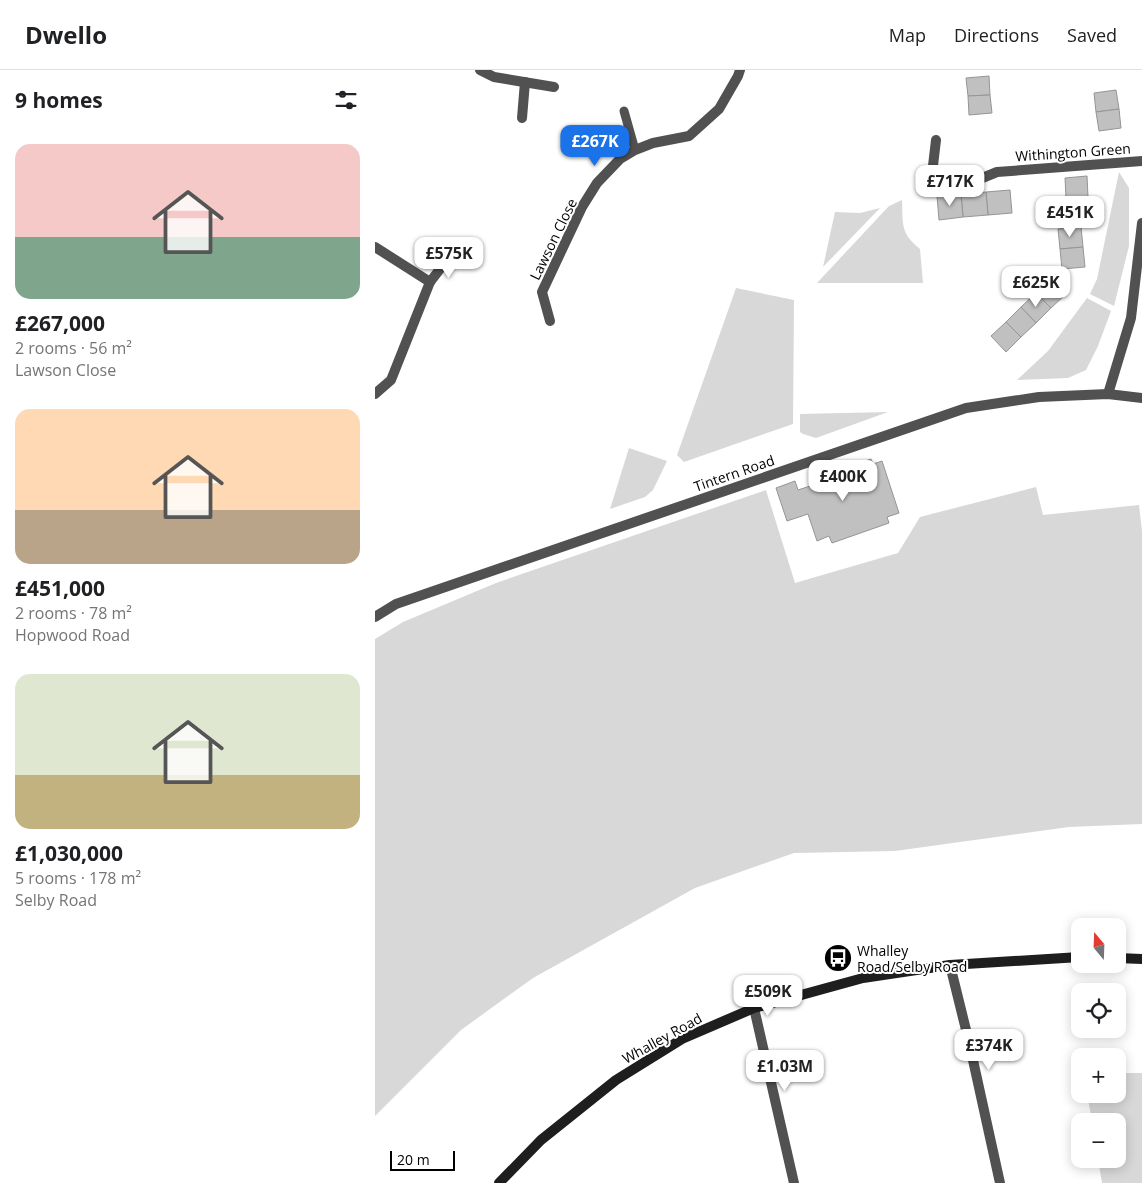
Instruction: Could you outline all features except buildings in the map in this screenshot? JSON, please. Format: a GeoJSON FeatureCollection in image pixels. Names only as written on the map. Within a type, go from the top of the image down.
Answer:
{"type":"FeatureCollection","features":[{"type":"Feature","properties":{"kind":"street"},"geometry":{"type":"LineString","coordinates":[[480,70],[494,77],[554,87]]}},
{"type":"Feature","properties":{"kind":"street","name":"Lawson Close"},"geometry":{"type":"LineString","coordinates":[[550,321],[543,292],[582,207],[597,183],[620,159],[635,150],[653,143],[689,136],[719,109],[738,76],[739,70]]}},
{"type":"Feature","properties":{"kind":"street"},"geometry":{"type":"LineString","coordinates":[[522,118],[525,82]]}},
{"type":"Feature","properties":{"kind":"street","name":"Withington Green"},"geometry":{"type":"LineString","coordinates":[[936,140],[931,183],[970,183],[997,172],[1142,161]]}},
{"type":"Feature","properties":{"kind":"street"},"geometry":{"type":"LineString","coordinates":[[1107,394],[1131,318],[1142,223]]}},
{"type":"Feature","properties":{"kind":"street"},"geometry":{"type":"LineString","coordinates":[[375,247],[430,282]]}},
{"type":"Feature","properties":{"kind":"street"},"geometry":{"type":"LineString","coordinates":[[375,394],[391,380],[430,282],[447,260]]}},
{"type":"Feature","properties":{"kind":"street","name":"Tintern Road"},"geometry":{"type":"LineString","coordinates":[[375,617],[397,604],[966,408],[1039,397],[1107,394],[1142,398]]}},
{"type":"Feature","properties":{"kind":"street","name":"Whalley Road"},"geometry":{"type":"LineString","coordinates":[[499,1183],[541,1140],[616,1080],[682,1040],[754,1008],[863,978],[950,965],[1071,958]]}},
{"type":"Feature","properties":{"kind":"street"},"geometry":{"type":"LineString","coordinates":[[1126,958],[1142,959]]}},
{"type":"Feature","properties":{"kind":"street"},"geometry":{"type":"LineString","coordinates":[[950,965],[1000,1183]]}},
{"type":"Feature","properties":{"kind":"street"},"geometry":{"type":"LineString","coordinates":[[754,1008],[794,1183]]}},
{"type":"Feature","properties":{"kind":"lane"},"geometry":{"type":"LineString","coordinates":[[624,112],[635,150]]}},
{"type":"Feature","properties":{"kind":"shaded area"},"geometry":{"type":"Polygon","coordinates":[[[1119,172],[1129,188],[1129,246],[1114,306],[1090,294],[1097,279],[1119,172]]]}},
{"type":"Feature","properties":{"kind":"shaded area"},"geometry":{"type":"Polygon","coordinates":[[[902,200],[904,228],[909,238],[920,249],[923,283],[817,283],[889,206],[902,200]]]}},
{"type":"Feature","properties":{"kind":"shaded area"},"geometry":{"type":"Polygon","coordinates":[[[880,208],[823,267],[835,212],[860,213],[880,208]]]}},
{"type":"Feature","properties":{"kind":"shaded area"},"geometry":{"type":"Polygon","coordinates":[[[736,288],[794,300],[793,424],[684,462],[677,455],[736,288]]]}},
{"type":"Feature","properties":{"kind":"shaded area"},"geometry":{"type":"Polygon","coordinates":[[[1087,298],[1111,311],[1098,346],[1086,370],[1068,378],[1017,380],[1048,351],[1087,298]]]}},
{"type":"Feature","properties":{"kind":"shaded area"},"geometry":{"type":"Polygon","coordinates":[[[888,412],[816,438],[800,432],[800,414],[888,412]]]}},
{"type":"Feature","properties":{"kind":"shaded area"},"geometry":{"type":"Polygon","coordinates":[[[629,448],[667,461],[653,490],[645,497],[610,509],[629,448]]]}},
{"type":"Feature","properties":{"kind":"shaded area"},"geometry":{"type":"Polygon","coordinates":[[[1036,487],[1043,515],[1139,505],[1142,531],[1142,824],[1069,827],[895,851],[794,853],[695,888],[533,978],[461,1030],[375,1116],[375,639],[403,622],[496,583],[766,490],[795,583],[898,553],[920,517],[1036,487]]]}},
{"type":"Feature","properties":{"kind":"shaded area"},"geometry":{"type":"Polygon","coordinates":[[[1126,1073],[1142,1073],[1142,1183],[1102,1183],[1100,1168],[1126,1168],[1126,1113],[1091,1113],[1089,1103],[1126,1103],[1126,1073]]]}},
{"type":"Feature","properties":{"kind":"place","name":"Whalley Road/Selby Road"},"geometry":{"type":"Point","coordinates":[838,958]}}]}
